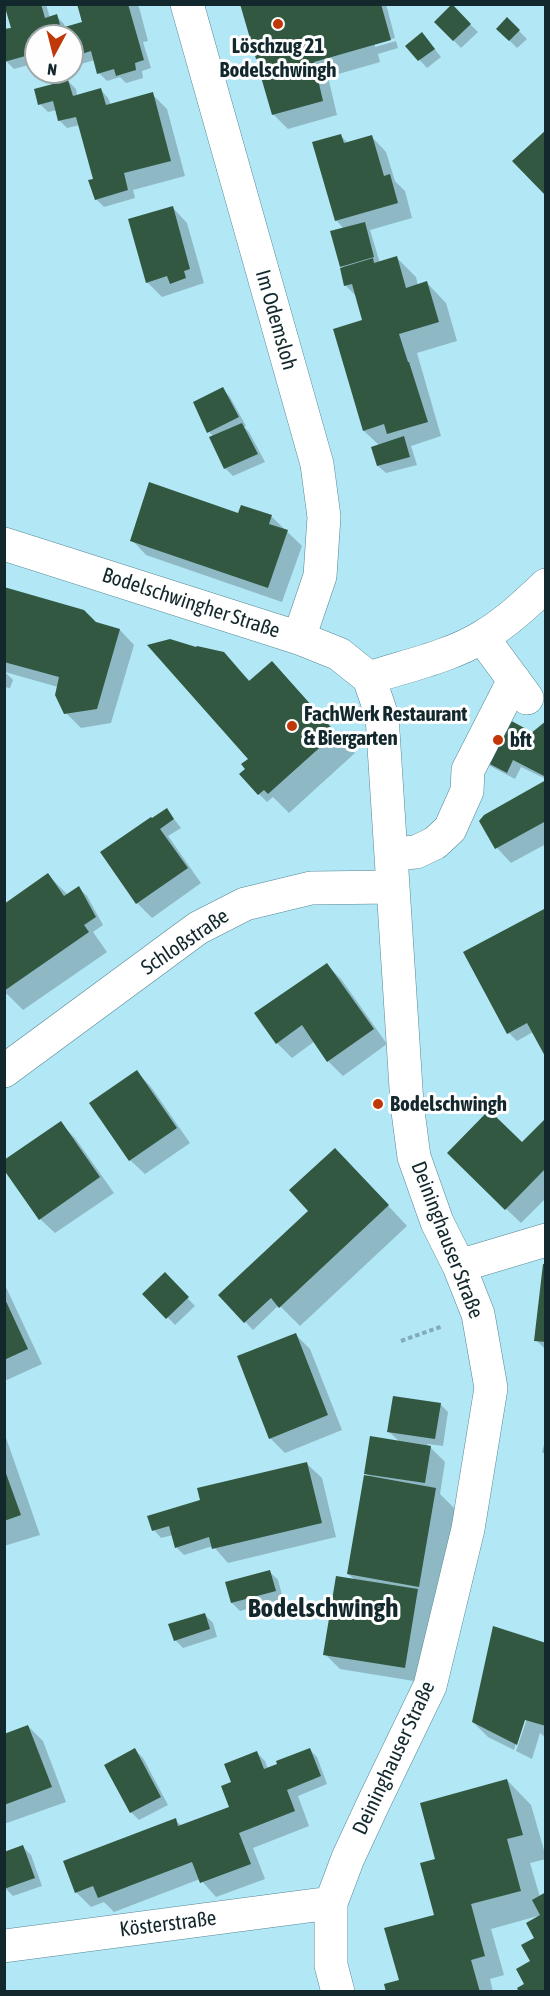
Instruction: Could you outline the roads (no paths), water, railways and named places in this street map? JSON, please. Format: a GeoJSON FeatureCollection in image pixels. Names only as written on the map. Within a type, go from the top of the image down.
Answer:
{"type":"FeatureCollection","features":[{"type":"Feature","properties":{"kind":"street","name":"Im Odemsloh"},"geometry":{"type":"LineString","coordinates":[[187,4],[317,464],[324,517],[320,576],[299,638]]}},
{"type":"Feature","properties":{"kind":"street","name":"Bodelschwingher Straße"},"geometry":{"type":"LineString","coordinates":[[4,544],[299,638],[339,654],[369,678]]}},
{"type":"Feature","properties":{"kind":"street"},"geometry":{"type":"LineString","coordinates":[[369,678],[464,647],[516,613],[546,585]]}},
{"type":"Feature","properties":{"kind":"street"},"geometry":{"type":"LineString","coordinates":[[391,854],[416,852],[435,843],[450,829],[467,791],[490,775],[529,700],[482,637]]}},
{"type":"Feature","properties":{"kind":"street","name":"Deininghauser Straße"},"geometry":{"type":"LineString","coordinates":[[338,1992],[331,1965],[331,1903],[369,1811],[430,1686],[468,1528],[491,1388],[478,1314],[459,1266],[437,1222],[414,1157],[406,1104],[382,716],[369,678]]}},
{"type":"Feature","properties":{"kind":"street","name":"Schloßstraße"},"geometry":{"type":"LineString","coordinates":[[4,1071],[198,928],[245,904],[311,888],[393,887]]}},
{"type":"Feature","properties":{"kind":"street"},"geometry":{"type":"LineString","coordinates":[[459,1266],[546,1240]]}},
{"type":"Feature","properties":{"kind":"street","name":"Kösterstraße"},"geometry":{"type":"LineString","coordinates":[[4,1946],[331,1903]]}},
{"type":"Feature","properties":{"kind":"place","name":"Löschzug 21 Bodelschwingh"},"geometry":{"type":"Point","coordinates":[278,24]}},
{"type":"Feature","properties":{"kind":"place","name":"FachWerk Restaurant & Biergarten"},"geometry":{"type":"Point","coordinates":[292,726]}},
{"type":"Feature","properties":{"kind":"place","name":"bft"},"geometry":{"type":"Point","coordinates":[498,740]}},
{"type":"Feature","properties":{"kind":"place","name":"Bodelschwingh"},"geometry":{"type":"Point","coordinates":[378,1104]}},
{"type":"Feature","properties":{"kind":"district","name":"Bodelschwingh"},"geometry":{"type":"Point","coordinates":[323,1608]}}]}
